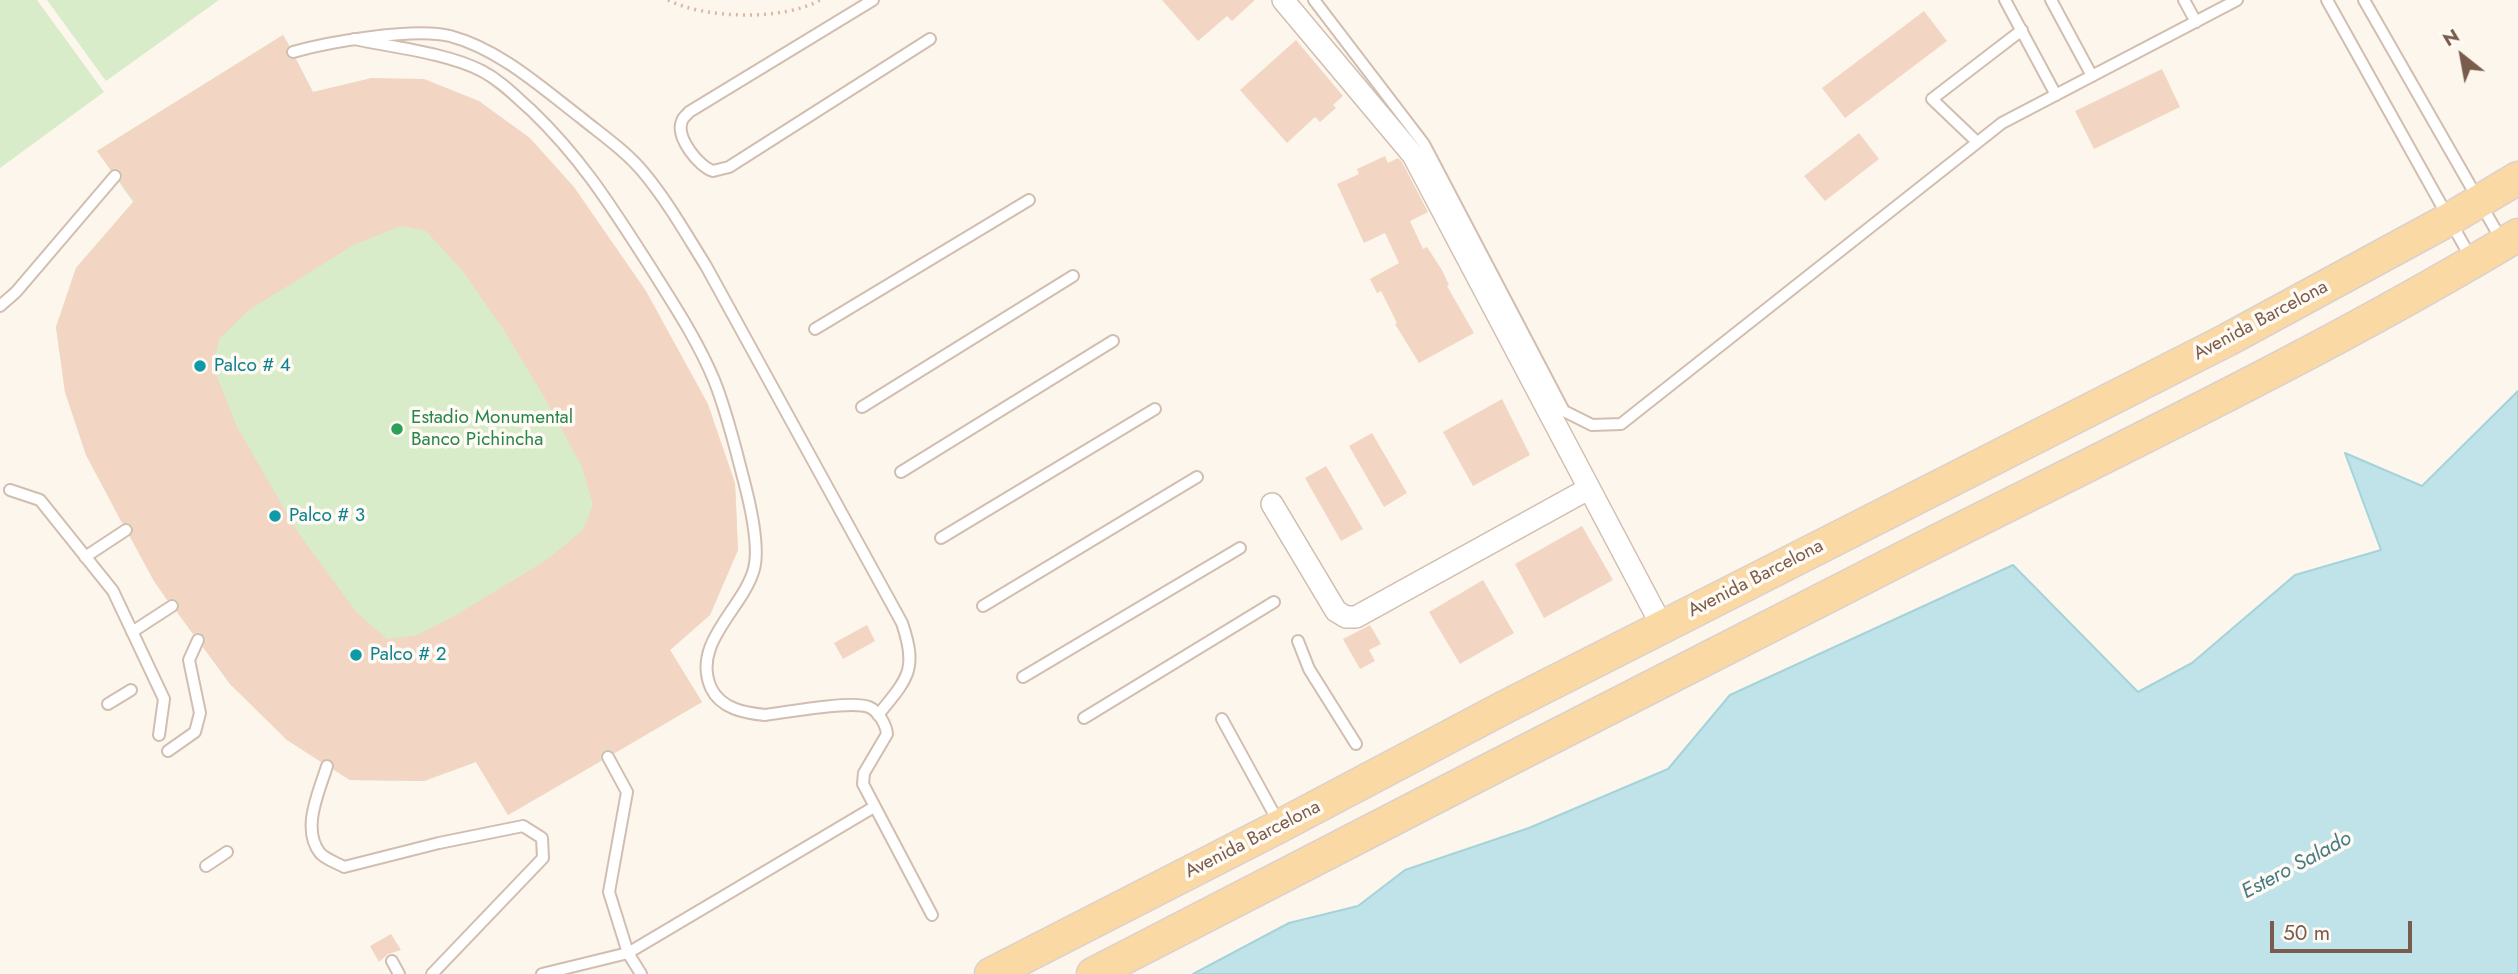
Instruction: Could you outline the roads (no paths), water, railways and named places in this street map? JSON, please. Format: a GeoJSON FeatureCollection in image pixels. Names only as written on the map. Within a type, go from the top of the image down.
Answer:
{"type":"FeatureCollection","features":[{"type":"Feature","properties":{"kind":"main road","name":"Avenida Barcelona"},"geometry":{"type":"LineString","coordinates":[[997,972],[1662,626],[2227,340],[2518,178]]}},
{"type":"Feature","properties":{"kind":"main road"},"geometry":{"type":"LineString","coordinates":[[1093,974],[1521,752],[2250,383],[2511,240]]}},
{"type":"Feature","properties":{"kind":"main road"},"geometry":{"type":"LineString","coordinates":[[1505,707],[1498,723],[1499,732],[1511,748],[1521,752]]}},
{"type":"Feature","properties":{"kind":"main road"},"geometry":{"type":"LineString","coordinates":[[1454,734],[1465,736],[1474,742],[1480,752],[1478,771],[1472,778]]}},
{"type":"Feature","properties":{"kind":"street"},"geometry":{"type":"LineString","coordinates":[[1283,0],[1413,155],[1662,626]]}},
{"type":"Feature","properties":{"kind":"street"},"geometry":{"type":"LineString","coordinates":[[1272,504],[1336,611],[1346,617],[1356,617],[1588,489]]}},
{"type":"Feature","properties":{"kind":"lane"},"geometry":{"type":"LineString","coordinates":[[873,0],[689,112],[682,121],[683,139],[704,167],[713,171],[729,167],[930,39]]}},
{"type":"Feature","properties":{"kind":"lane"},"geometry":{"type":"LineString","coordinates":[[1314,0],[1424,144],[1564,411],[1592,425],[1621,424],[2002,123],[2237,0]]}},
{"type":"Feature","properties":{"kind":"lane"},"geometry":{"type":"LineString","coordinates":[[2005,0],[2056,95]]}},
{"type":"Feature","properties":{"kind":"lane"},"geometry":{"type":"LineString","coordinates":[[2050,0],[2092,76]]}},
{"type":"Feature","properties":{"kind":"lane"},"geometry":{"type":"LineString","coordinates":[[2184,0],[2196,22]]}},
{"type":"Feature","properties":{"kind":"lane"},"geometry":{"type":"LineString","coordinates":[[2327,0],[2474,262]]}},
{"type":"Feature","properties":{"kind":"lane"},"geometry":{"type":"LineString","coordinates":[[2364,0],[2480,201],[2511,240]]}},
{"type":"Feature","properties":{"kind":"lane"},"geometry":{"type":"LineString","coordinates":[[1977,142],[1932,99],[2022,30]]}},
{"type":"Feature","properties":{"kind":"lane"},"geometry":{"type":"LineString","coordinates":[[293,52],[354,39],[414,34],[447,35],[471,43],[496,55],[563,104],[623,151],[643,173],[677,220],[752,347],[902,622],[908,641],[910,663],[900,687],[878,715]]}},
{"type":"Feature","properties":{"kind":"lane"},"geometry":{"type":"LineString","coordinates":[[354,39],[428,54],[479,69],[500,82],[562,140],[591,176],[682,317],[720,394],[745,486],[756,559],[753,572],[713,640],[707,656],[707,680],[720,702],[754,714],[852,705],[868,706],[878,715],[886,728],[886,739],[862,779],[865,791],[932,915]]}},
{"type":"Feature","properties":{"kind":"lane"},"geometry":{"type":"LineString","coordinates":[[0,306],[16,292],[115,176]]}},
{"type":"Feature","properties":{"kind":"lane"},"geometry":{"type":"LineString","coordinates":[[815,329],[1029,200]]}},
{"type":"Feature","properties":{"kind":"lane"},"geometry":{"type":"LineString","coordinates":[[862,408],[1073,276]]}},
{"type":"Feature","properties":{"kind":"lane"},"geometry":{"type":"LineString","coordinates":[[901,472],[1113,341]]}},
{"type":"Feature","properties":{"kind":"lane"},"geometry":{"type":"LineString","coordinates":[[941,538],[1155,409]]}},
{"type":"Feature","properties":{"kind":"lane"},"geometry":{"type":"LineString","coordinates":[[983,606],[1197,477]]}},
{"type":"Feature","properties":{"kind":"lane"},"geometry":{"type":"LineString","coordinates":[[10,490],[40,500],[113,592],[164,699],[159,735]]}},
{"type":"Feature","properties":{"kind":"lane"},"geometry":{"type":"LineString","coordinates":[[85,557],[126,530]]}},
{"type":"Feature","properties":{"kind":"lane"},"geometry":{"type":"LineString","coordinates":[[1023,677],[1240,548]]}},
{"type":"Feature","properties":{"kind":"lane"},"geometry":{"type":"LineString","coordinates":[[1084,718],[1274,602]]}},
{"type":"Feature","properties":{"kind":"lane"},"geometry":{"type":"LineString","coordinates":[[132,632],[172,606]]}},
{"type":"Feature","properties":{"kind":"lane"},"geometry":{"type":"LineString","coordinates":[[168,751],[195,732],[200,712],[189,660],[198,640]]}},
{"type":"Feature","properties":{"kind":"lane"},"geometry":{"type":"LineString","coordinates":[[1298,641],[1309,669],[1356,744]]}},
{"type":"Feature","properties":{"kind":"lane"},"geometry":{"type":"LineString","coordinates":[[108,704],[131,690]]}},
{"type":"Feature","properties":{"kind":"lane"},"geometry":{"type":"LineString","coordinates":[[1222,719],[1280,826]]}},
{"type":"Feature","properties":{"kind":"lane"},"geometry":{"type":"LineString","coordinates":[[608,757],[627,792],[610,892],[628,953],[640,974]]}},
{"type":"Feature","properties":{"kind":"lane"},"geometry":{"type":"LineString","coordinates":[[327,766],[315,804],[310,837],[321,855],[344,867],[439,843],[523,826],[542,838],[543,858],[432,974]]}},
{"type":"Feature","properties":{"kind":"lane"},"geometry":{"type":"LineString","coordinates":[[542,974],[628,953],[874,807]]}},
{"type":"Feature","properties":{"kind":"lane"},"geometry":{"type":"LineString","coordinates":[[206,866],[228,852]]}},
{"type":"Feature","properties":{"kind":"lane"},"geometry":{"type":"LineString","coordinates":[[392,961],[399,974]]}},
{"type":"Feature","properties":{"kind":"water","name":"Estero Salado"},"geometry":{"type":"Polygon","coordinates":[[[2518,391],[2518,974],[1193,974],[1289,923],[1358,906],[1405,870],[1529,828],[1668,769],[1730,695],[2013,565],[2138,692],[2192,663],[2295,575],[2381,550],[2345,453],[2422,486],[2518,391]]]}},
{"type":"Feature","properties":{"kind":"place","name":"Palco # 4"},"geometry":{"type":"Point","coordinates":[200,366]}},
{"type":"Feature","properties":{"kind":"place","name":"Estadio Monumental Banco Pichincha"},"geometry":{"type":"Point","coordinates":[397,429]}},
{"type":"Feature","properties":{"kind":"place","name":"Palco # 3"},"geometry":{"type":"Point","coordinates":[275,516]}},
{"type":"Feature","properties":{"kind":"place","name":"Palco # 2"},"geometry":{"type":"Point","coordinates":[356,655]}}]}
